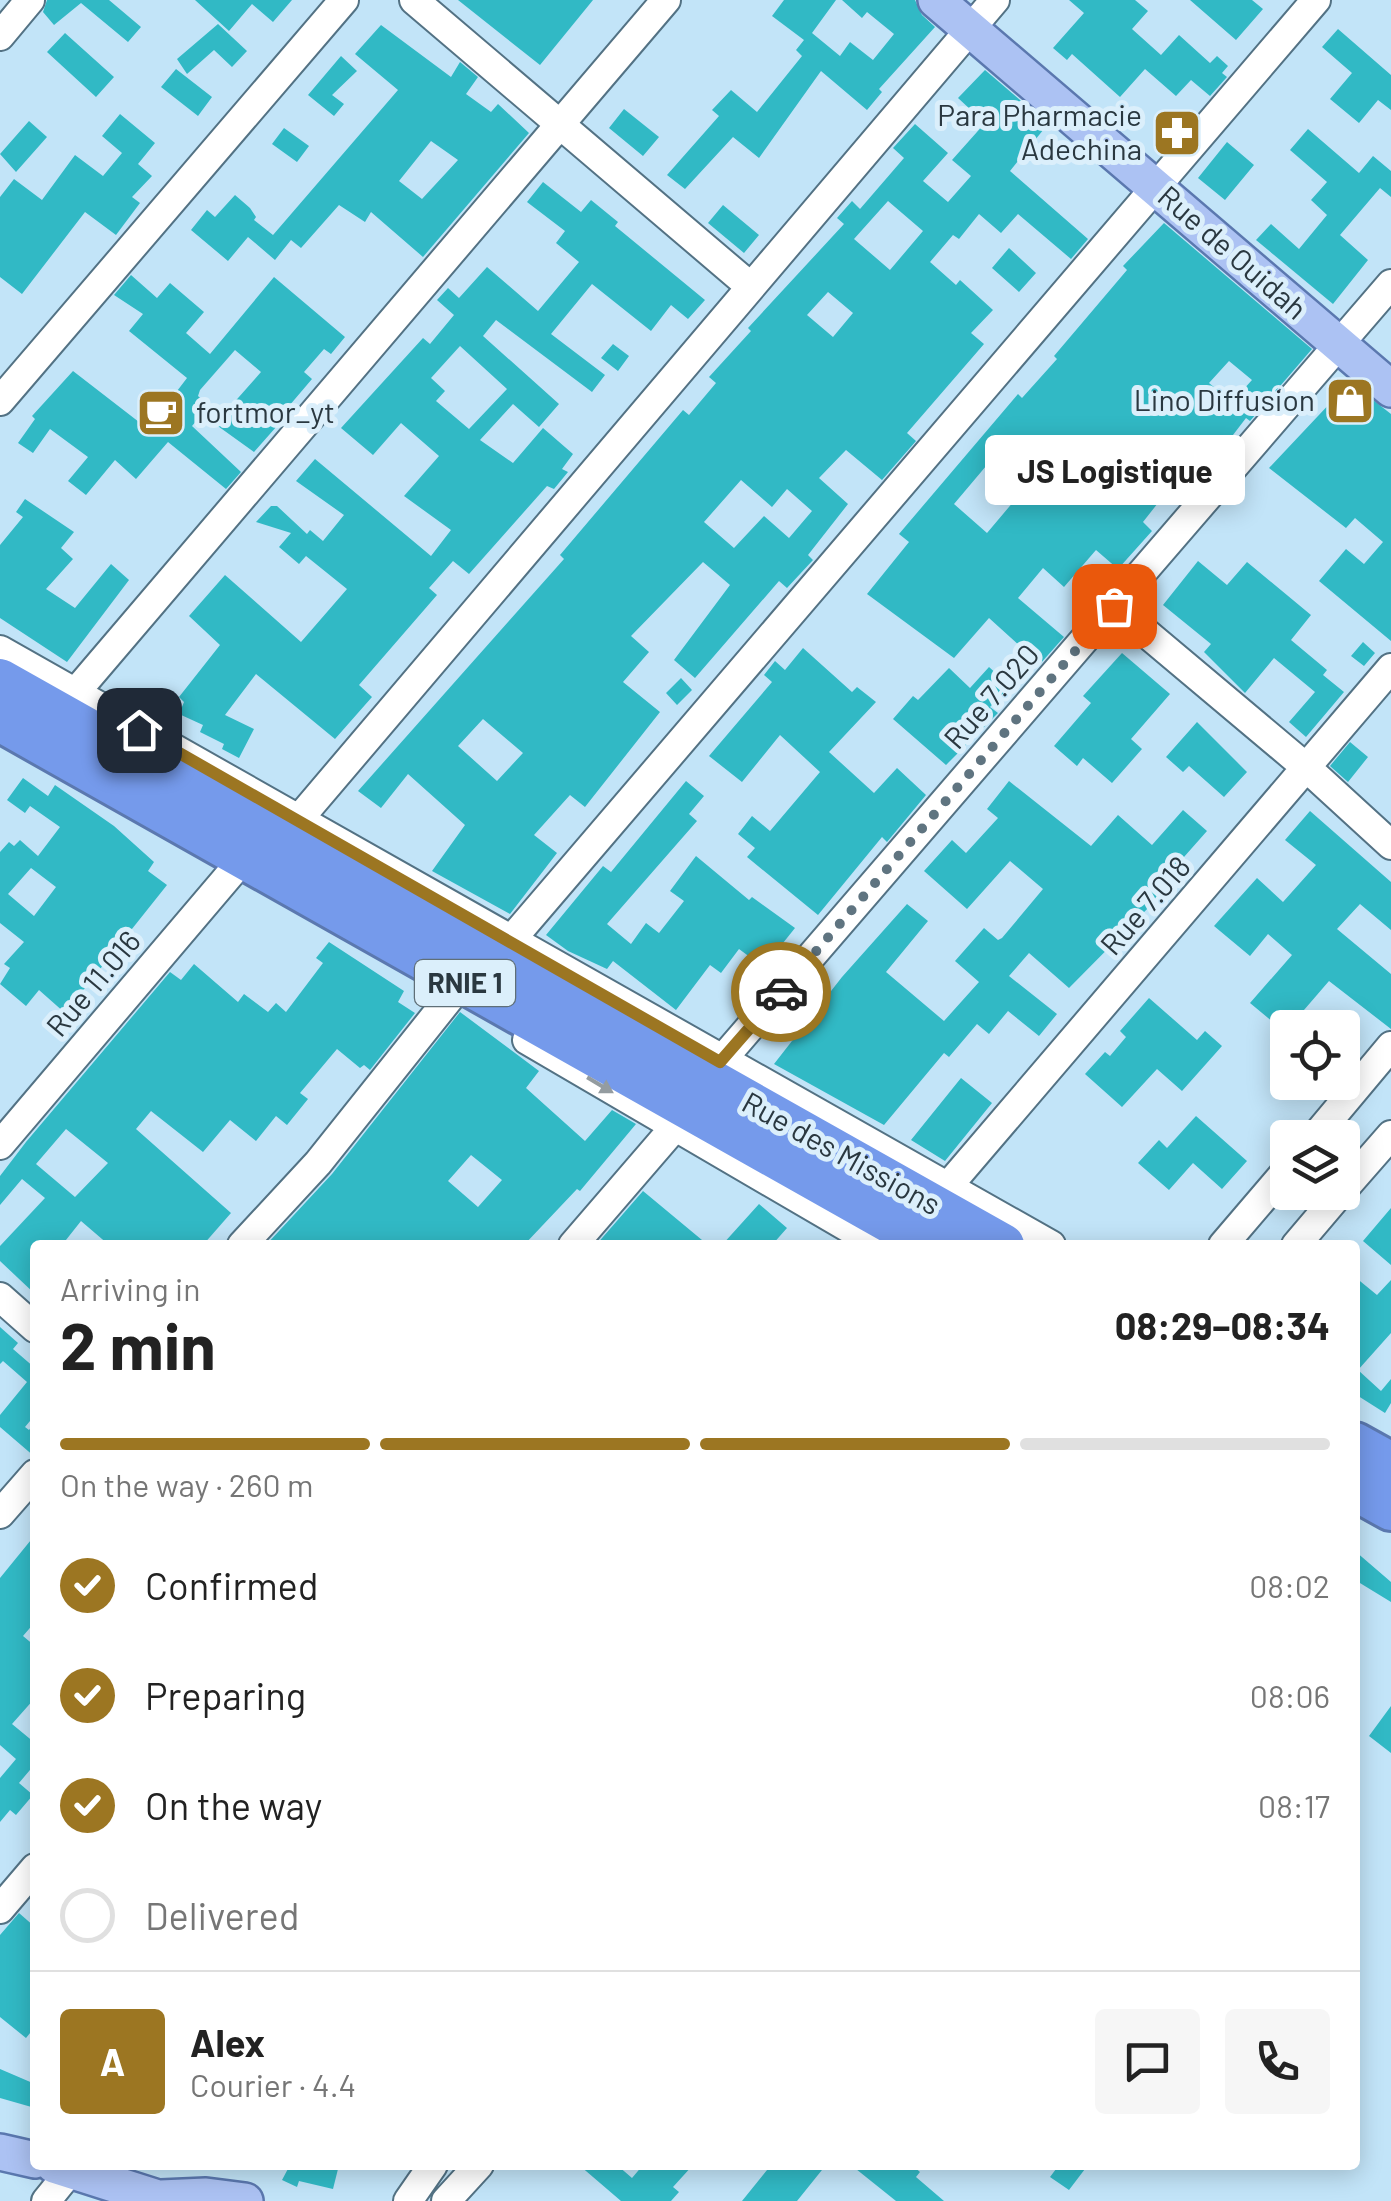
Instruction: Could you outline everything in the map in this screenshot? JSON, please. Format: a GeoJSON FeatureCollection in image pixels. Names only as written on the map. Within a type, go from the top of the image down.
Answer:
{"type":"FeatureCollection","features":[{"type":"Feature","properties":{"kind":"highway","name":"Rue des Missions"},"geometry":{"type":"LineString","coordinates":[[0,680],[994,1240]]}},
{"type":"Feature","properties":{"kind":"highway","name":"Rue des Missions"},"geometry":{"type":"LineString","coordinates":[[2,740],[923,1240]]}},
{"type":"Feature","properties":{"kind":"highway"},"geometry":{"type":"LineString","coordinates":[[1360,1447],[1391,1464]]}},
{"type":"Feature","properties":{"kind":"highway"},"geometry":{"type":"LineString","coordinates":[[1360,1492],[1391,1509]]}},
{"type":"Feature","properties":{"kind":"main road","name":"Rue de Ouidah"},"geometry":{"type":"LineString","coordinates":[[936,0],[1391,389]]}},
{"type":"Feature","properties":{"kind":"main road"},"geometry":{"type":"LineString","coordinates":[[0,2152],[30,2159]]}},
{"type":"Feature","properties":{"kind":"main road"},"geometry":{"type":"LineString","coordinates":[[83,2170],[164,2199],[206,2196],[245,2201]]}},
{"type":"Feature","properties":{"kind":"street"},"geometry":{"type":"LineString","coordinates":[[0,36],[30,0]]}},
{"type":"Feature","properties":{"kind":"street"},"geometry":{"type":"LineString","coordinates":[[0,401],[344,0]]}},
{"type":"Feature","properties":{"kind":"street"},"geometry":{"type":"LineString","coordinates":[[414,0],[751,287]]}},
{"type":"Feature","properties":{"kind":"street"},"geometry":{"type":"LineString","coordinates":[[75,694],[666,0]]}},
{"type":"Feature","properties":{"kind":"street"},"geometry":{"type":"LineString","coordinates":[[298,820],[995,0]]}},
{"type":"Feature","properties":{"kind":"street"},"geometry":{"type":"LineString","coordinates":[[511,940],[1316,0]]}},
{"type":"Feature","properties":{"kind":"street","name":"Rue 7.020"},"geometry":{"type":"LineString","coordinates":[[720,1062],[1391,284]]}},
{"type":"Feature","properties":{"kind":"street"},"geometry":{"type":"LineString","coordinates":[[1114,606],[1308,768],[1391,845]]}},
{"type":"Feature","properties":{"kind":"street"},"geometry":{"type":"LineString","coordinates":[[0,650],[720,1062],[1042,1240]]}},
{"type":"Feature","properties":{"kind":"street","name":"Rue 7.018"},"geometry":{"type":"LineString","coordinates":[[949,1185],[1391,668]]}},
{"type":"Feature","properties":{"kind":"street"},"geometry":{"type":"LineString","coordinates":[[2,740],[238,866],[673,1129],[869,1240]]}},
{"type":"Feature","properties":{"kind":"street","name":"Rue 11.016"},"geometry":{"type":"LineString","coordinates":[[0,1144],[238,866]]}},
{"type":"Feature","properties":{"kind":"street"},"geometry":{"type":"LineString","coordinates":[[247,1240],[318,1163],[452,995]]}},
{"type":"Feature","properties":{"kind":"street"},"geometry":{"type":"LineString","coordinates":[[1329,1120],[1391,1046]]}},
{"type":"Feature","properties":{"kind":"street"},"geometry":{"type":"LineString","coordinates":[[577,1240],[673,1129]]}},
{"type":"Feature","properties":{"kind":"street"},"geometry":{"type":"LineString","coordinates":[[1360,1171],[1391,1135]]}},
{"type":"Feature","properties":{"kind":"street"},"geometry":{"type":"LineString","coordinates":[[1227,1240],[1270,1190]]}},
{"type":"Feature","properties":{"kind":"street"},"geometry":{"type":"LineString","coordinates":[[1300,1240],[1326,1210]]}},
{"type":"Feature","properties":{"kind":"street"},"geometry":{"type":"LineString","coordinates":[[0,1297],[30,1324]]}},
{"type":"Feature","properties":{"kind":"street"},"geometry":{"type":"LineString","coordinates":[[0,1514],[30,1480]]}},
{"type":"Feature","properties":{"kind":"street"},"geometry":{"type":"LineString","coordinates":[[0,1909],[30,1874]]}},
{"type":"Feature","properties":{"kind":"street"},"geometry":{"type":"LineString","coordinates":[[46,2201],[79,2170]]}},
{"type":"Feature","properties":{"kind":"street"},"geometry":{"type":"LineString","coordinates":[[408,2201],[430,2170]]}},
{"type":"Feature","properties":{"kind":"street"},"geometry":{"type":"LineString","coordinates":[[446,2201],[474,2170]]}},
{"type":"Feature","properties":{"kind":"building"},"geometry":{"type":"Polygon","coordinates":[[[47,0],[109,0],[141,27],[128,42],[81,3],[54,25],[43,12],[47,0]]]}},
{"type":"Feature","properties":{"kind":"building"},"geometry":{"type":"Polygon","coordinates":[[[195,0],[292,0],[273,22],[252,4],[229,31],[195,0]]]}},
{"type":"Feature","properties":{"kind":"building"},"geometry":{"type":"Polygon","coordinates":[[[458,0],[593,0],[540,65],[458,0]]]}},
{"type":"Feature","properties":{"kind":"building"},"geometry":{"type":"Polygon","coordinates":[[[784,0],[836,0],[812,33],[840,56],[850,42],[873,60],[894,34],[867,12],[862,18],[842,0],[915,0],[922,15],[935,27],[879,89],[882,92],[867,110],[821,71],[759,158],[733,137],[685,189],[667,175],[719,116],[712,110],[731,90],[757,112],[802,56],[796,50],[804,40],[772,16],[784,0]]]}},
{"type":"Feature","properties":{"kind":"building"},"geometry":{"type":"Polygon","coordinates":[[[1069,0],[1135,0],[1148,11],[1132,29],[1161,55],[1179,35],[1210,63],[1217,56],[1228,66],[1222,73],[1227,77],[1210,96],[1191,80],[1176,96],[1145,69],[1120,97],[1072,54],[1067,60],[1053,48],[1084,13],[1069,0]]]}},
{"type":"Feature","properties":{"kind":"building"},"geometry":{"type":"Polygon","coordinates":[[[1190,0],[1252,0],[1263,9],[1236,40],[1190,0]]]}},
{"type":"Feature","properties":{"kind":"building"},"geometry":{"type":"Polygon","coordinates":[[[218,24],[247,51],[232,67],[214,50],[187,74],[177,59],[218,24]]]}},
{"type":"Feature","properties":{"kind":"building"},"geometry":{"type":"Polygon","coordinates":[[[381,25],[451,77],[460,62],[478,77],[466,94],[491,112],[498,104],[529,133],[423,257],[371,212],[365,222],[339,205],[301,248],[291,240],[275,260],[248,237],[228,261],[191,230],[207,210],[215,217],[235,195],[250,208],[254,220],[273,235],[398,90],[355,54],[381,25]],[[431,141],[399,181],[422,199],[458,160],[431,141]]]}},
{"type":"Feature","properties":{"kind":"building"},"geometry":{"type":"Polygon","coordinates":[[[1338,29],[1391,75],[1391,110],[1378,100],[1359,123],[1330,99],[1352,73],[1322,47],[1338,29]]]}},
{"type":"Feature","properties":{"kind":"building"},"geometry":{"type":"Polygon","coordinates":[[[65,33],[114,77],[96,97],[47,52],[65,33]]]}},
{"type":"Feature","properties":{"kind":"building"},"geometry":{"type":"Polygon","coordinates":[[[341,56],[357,71],[332,95],[344,104],[334,116],[308,95],[341,56]]]}},
{"type":"Feature","properties":{"kind":"building"},"geometry":{"type":"Polygon","coordinates":[[[176,69],[212,97],[198,116],[161,87],[176,69]]]}},
{"type":"Feature","properties":{"kind":"building"},"geometry":{"type":"Polygon","coordinates":[[[985,70],[1048,124],[1010,171],[1088,239],[1071,259],[1018,214],[1001,233],[979,214],[959,239],[953,235],[930,262],[956,285],[960,280],[993,310],[971,333],[984,344],[907,433],[916,441],[882,480],[846,450],[819,478],[848,504],[808,555],[813,560],[787,588],[779,581],[695,678],[674,660],[730,585],[703,562],[631,636],[649,652],[623,682],[660,712],[585,807],[570,795],[534,835],[557,853],[510,914],[432,871],[465,825],[408,774],[381,808],[358,791],[564,559],[560,555],[683,410],[689,415],[716,383],[709,377],[751,331],[748,328],[844,224],[837,218],[852,201],[860,209],[904,158],[893,148],[915,124],[948,153],[923,181],[948,202],[971,176],[952,160],[985,123],[958,98],[985,70]],[[888,201],[854,239],[890,270],[923,231],[888,201]],[[828,292],[807,315],[833,337],[853,313],[828,292]],[[741,480],[704,522],[734,548],[764,516],[789,538],[812,511],[787,489],[772,507],[741,480]],[[483,719],[458,746],[497,781],[523,753],[483,719]]]}},
{"type":"Feature","properties":{"kind":"building"},"geometry":{"type":"Polygon","coordinates":[[[624,109],[659,137],[643,156],[609,128],[624,109]]]}},
{"type":"Feature","properties":{"kind":"building"},"geometry":{"type":"Polygon","coordinates":[[[120,114],[155,143],[138,164],[152,176],[132,197],[140,203],[116,235],[85,212],[22,294],[0,277],[0,197],[14,179],[42,200],[75,155],[103,176],[122,153],[102,136],[120,114]]]}},
{"type":"Feature","properties":{"kind":"building"},"geometry":{"type":"Polygon","coordinates":[[[29,121],[47,137],[16,172],[0,154],[29,121]]]}},
{"type":"Feature","properties":{"kind":"building"},"geometry":{"type":"Polygon","coordinates":[[[284,128],[309,146],[297,162],[272,144],[284,128]]]}},
{"type":"Feature","properties":{"kind":"building"},"geometry":{"type":"Polygon","coordinates":[[[1308,129],[1359,173],[1373,156],[1391,171],[1391,197],[1380,188],[1340,235],[1368,260],[1333,304],[1256,240],[1271,224],[1299,249],[1327,215],[1311,200],[1327,182],[1290,150],[1308,129]]]}},
{"type":"Feature","properties":{"kind":"building"},"geometry":{"type":"Polygon","coordinates":[[[1227,142],[1254,165],[1225,200],[1198,178],[1227,142]]]}},
{"type":"Feature","properties":{"kind":"building"},"geometry":{"type":"Polygon","coordinates":[[[543,182],[581,212],[591,200],[618,222],[615,226],[705,300],[688,319],[671,305],[651,331],[592,284],[551,334],[605,375],[592,392],[496,320],[483,336],[559,404],[539,427],[513,404],[480,440],[513,463],[543,428],[573,454],[562,469],[568,472],[554,489],[547,486],[469,574],[453,561],[429,588],[437,595],[359,685],[372,697],[335,739],[256,674],[225,715],[254,729],[239,758],[222,749],[224,744],[200,732],[203,725],[179,714],[184,702],[179,697],[220,645],[189,616],[225,575],[301,642],[347,589],[306,556],[299,564],[279,547],[291,533],[256,522],[271,506],[277,506],[307,534],[310,530],[323,541],[344,515],[296,481],[315,459],[431,556],[451,530],[404,496],[439,456],[401,423],[373,455],[341,428],[423,338],[430,344],[454,315],[437,300],[448,288],[459,298],[487,267],[538,311],[579,262],[556,243],[565,231],[527,202],[543,182]],[[460,346],[431,378],[445,391],[436,401],[469,429],[507,389],[460,346]]]}},
{"type":"Feature","properties":{"kind":"building"},"geometry":{"type":"Polygon","coordinates":[[[723,205],[759,235],[744,253],[708,223],[723,205]]]}},
{"type":"Feature","properties":{"kind":"building"},"geometry":{"type":"Polygon","coordinates":[[[1164,223],[1312,349],[1250,421],[1246,418],[1197,482],[1184,470],[1143,522],[1152,531],[1118,569],[1096,550],[1064,587],[1043,568],[1018,598],[1064,637],[1040,664],[989,618],[954,658],[867,594],[909,542],[899,534],[1018,394],[1022,398],[1057,359],[1054,356],[1127,270],[1123,266],[1164,223]],[[1229,361],[1209,383],[1232,402],[1252,380],[1229,361]],[[992,459],[954,504],[987,533],[1025,488],[992,459]]]}},
{"type":"Feature","properties":{"kind":"building"},"geometry":{"type":"Polygon","coordinates":[[[1009,248],[1036,273],[1019,292],[992,268],[1009,248]]]}},
{"type":"Feature","properties":{"kind":"building"},"geometry":{"type":"Polygon","coordinates":[[[131,275],[157,298],[170,283],[204,312],[186,333],[210,354],[274,277],[345,337],[331,354],[324,349],[304,372],[312,379],[289,406],[292,409],[254,452],[215,424],[261,372],[235,350],[200,390],[198,396],[209,406],[192,426],[241,472],[226,489],[168,442],[136,479],[115,460],[86,495],[68,481],[88,457],[50,429],[33,453],[18,443],[35,419],[32,416],[73,371],[148,429],[187,378],[129,331],[143,314],[114,295],[131,275]]]}},
{"type":"Feature","properties":{"kind":"building"},"geometry":{"type":"Polygon","coordinates":[[[613,344],[629,356],[618,371],[601,358],[613,344]]]}},
{"type":"Feature","properties":{"kind":"building"},"geometry":{"type":"Polygon","coordinates":[[[1350,382],[1391,414],[1391,641],[1319,581],[1346,549],[1364,564],[1383,542],[1355,518],[1346,528],[1269,468],[1350,382]]]}},
{"type":"Feature","properties":{"kind":"building"},"geometry":{"type":"Polygon","coordinates":[[[25,499],[74,532],[61,548],[73,559],[46,589],[75,608],[111,564],[129,580],[67,662],[0,618],[0,545],[23,517],[16,512],[25,499]]]}},
{"type":"Feature","properties":{"kind":"building"},"geometry":{"type":"Polygon","coordinates":[[[1198,561],[1227,585],[1247,562],[1311,615],[1291,640],[1327,670],[1323,675],[1344,692],[1306,737],[1289,722],[1315,692],[1274,658],[1245,693],[1204,652],[1211,644],[1163,605],[1198,561]]]}},
{"type":"Feature","properties":{"kind":"building"},"geometry":{"type":"Polygon","coordinates":[[[1363,642],[1375,653],[1364,666],[1351,656],[1363,642]]]}},
{"type":"Feature","properties":{"kind":"building"},"geometry":{"type":"Polygon","coordinates":[[[803,648],[852,692],[857,687],[876,702],[829,752],[874,793],[897,768],[926,795],[887,842],[882,837],[818,915],[747,857],[755,848],[738,834],[752,816],[770,831],[820,772],[780,735],[742,782],[709,756],[772,682],[764,675],[775,661],[785,670],[803,648]]]}},
{"type":"Feature","properties":{"kind":"building"},"geometry":{"type":"Polygon","coordinates":[[[1122,653],[1170,694],[1131,739],[1142,749],[1112,783],[1083,758],[1077,766],[1054,746],[1091,703],[1083,696],[1122,653]]]}},
{"type":"Feature","properties":{"kind":"building"},"geometry":{"type":"Polygon","coordinates":[[[989,667],[1010,686],[990,707],[998,713],[946,765],[893,719],[913,696],[918,700],[949,668],[970,688],[989,667]]]}},
{"type":"Feature","properties":{"kind":"building"},"geometry":{"type":"Polygon","coordinates":[[[681,678],[692,690],[677,705],[666,693],[681,678]]]}},
{"type":"Feature","properties":{"kind":"building"},"geometry":{"type":"Polygon","coordinates":[[[1197,722],[1247,772],[1224,797],[1189,766],[1183,772],[1166,757],[1197,722]]]}},
{"type":"Feature","properties":{"kind":"building"},"geometry":{"type":"Polygon","coordinates":[[[1350,742],[1368,757],[1348,782],[1330,766],[1350,742]]]}},
{"type":"Feature","properties":{"kind":"building"},"geometry":{"type":"Polygon","coordinates":[[[23,778],[48,796],[55,785],[114,826],[154,862],[148,871],[167,885],[65,1013],[39,990],[26,1006],[0,984],[10,968],[4,964],[24,942],[0,923],[0,852],[9,842],[14,846],[20,840],[38,856],[60,827],[30,806],[25,813],[7,800],[23,778]],[[31,868],[8,894],[34,916],[56,887],[31,868]]]}},
{"type":"Feature","properties":{"kind":"building"},"geometry":{"type":"Polygon","coordinates":[[[686,781],[704,796],[689,814],[697,821],[607,924],[631,944],[646,923],[659,933],[684,901],[670,891],[696,856],[749,900],[752,897],[795,928],[779,948],[786,953],[770,972],[739,949],[721,973],[710,965],[676,1010],[613,961],[607,969],[568,951],[546,935],[603,866],[611,872],[686,781]]]}},
{"type":"Feature","properties":{"kind":"building"},"geometry":{"type":"Polygon","coordinates":[[[1009,781],[1091,846],[1118,815],[1152,845],[1183,810],[1207,831],[1176,866],[1180,870],[1158,898],[1069,988],[1029,953],[1009,976],[1057,1014],[1039,1036],[1008,1011],[989,1034],[977,1024],[949,1057],[944,1053],[884,1125],[774,1064],[842,977],[907,904],[928,921],[886,972],[944,1021],[979,982],[955,961],[984,928],[998,940],[1002,938],[1043,889],[1010,861],[967,909],[924,871],[952,840],[966,853],[998,818],[987,809],[1009,781]]]}},
{"type":"Feature","properties":{"kind":"building"},"geometry":{"type":"Polygon","coordinates":[[[1310,811],[1391,882],[1391,930],[1360,904],[1337,929],[1391,974],[1391,1029],[1329,981],[1304,1010],[1270,1010],[1270,1020],[1250,1003],[1292,955],[1268,934],[1250,956],[1214,926],[1257,878],[1283,902],[1316,865],[1285,840],[1310,811]]]}},
{"type":"Feature","properties":{"kind":"building"},"geometry":{"type":"Polygon","coordinates":[[[329,942],[404,991],[398,1002],[415,1013],[370,1070],[364,1065],[360,1068],[337,1049],[300,1093],[308,1099],[287,1125],[276,1116],[256,1141],[230,1120],[203,1152],[151,1111],[136,1129],[231,1213],[207,1240],[103,1240],[81,1221],[66,1240],[30,1240],[30,1289],[0,1261],[0,1246],[45,1198],[22,1179],[0,1205],[0,1176],[170,972],[181,980],[194,964],[238,1002],[244,994],[268,1012],[276,1003],[286,1012],[323,963],[316,958],[329,942]],[[66,1129],[36,1164],[75,1197],[108,1163],[66,1129]]]}},
{"type":"Feature","properties":{"kind":"building"},"geometry":{"type":"Polygon","coordinates":[[[1149,998],[1197,1040],[1205,1031],[1222,1046],[1182,1091],[1157,1069],[1122,1107],[1085,1074],[1105,1052],[1110,1056],[1126,1037],[1120,1031],[1149,998]]]}},
{"type":"Feature","properties":{"kind":"building"},"geometry":{"type":"Polygon","coordinates":[[[460,1012],[539,1071],[526,1088],[585,1141],[612,1110],[636,1124],[580,1191],[577,1189],[529,1240],[271,1240],[332,1174],[460,1012]],[[471,1155],[448,1181],[478,1207],[502,1180],[471,1155]]]}},
{"type":"Feature","properties":{"kind":"building"},"geometry":{"type":"Polygon","coordinates":[[[961,1078],[992,1103],[945,1161],[911,1140],[961,1078]]]}},
{"type":"Feature","properties":{"kind":"building"},"geometry":{"type":"Polygon","coordinates":[[[1196,1116],[1247,1161],[1222,1189],[1193,1163],[1169,1190],[1138,1163],[1159,1140],[1167,1148],[1196,1116]]]}},
{"type":"Feature","properties":{"kind":"building"},"geometry":{"type":"Polygon","coordinates":[[[643,1191],[702,1240],[600,1240],[643,1191]]]}},
{"type":"Feature","properties":{"kind":"building"},"geometry":{"type":"Polygon","coordinates":[[[759,1204],[787,1228],[776,1240],[727,1240],[759,1204]]]}},
{"type":"Feature","properties":{"kind":"building"},"geometry":{"type":"Polygon","coordinates":[[[1391,1208],[1391,1265],[1363,1241],[1391,1208]]]}},
{"type":"Feature","properties":{"kind":"building"},"geometry":{"type":"Polygon","coordinates":[[[1391,1280],[1391,1333],[1360,1368],[1360,1281],[1377,1295],[1391,1280]]]}},
{"type":"Feature","properties":{"kind":"building"},"geometry":{"type":"Polygon","coordinates":[[[0,1327],[18,1343],[13,1349],[30,1364],[30,1421],[25,1427],[30,1429],[30,1453],[0,1427],[0,1415],[27,1382],[3,1361],[0,1364],[0,1327]]]}},
{"type":"Feature","properties":{"kind":"building"},"geometry":{"type":"Polygon","coordinates":[[[1360,1372],[1381,1391],[1391,1379],[1391,1403],[1385,1413],[1360,1397],[1360,1372]]]}},
{"type":"Feature","properties":{"kind":"building"},"geometry":{"type":"Polygon","coordinates":[[[30,1541],[30,1628],[23,1636],[30,1642],[30,1704],[12,1724],[30,1739],[30,1770],[19,1783],[30,1792],[30,1799],[16,1815],[10,1810],[0,1822],[0,1778],[16,1759],[0,1745],[0,1578],[30,1541]]]}},
{"type":"Feature","properties":{"kind":"building"},"geometry":{"type":"Polygon","coordinates":[[[1360,1555],[1391,1582],[1391,1602],[1360,1583],[1360,1555]]]}},
{"type":"Feature","properties":{"kind":"building"},"geometry":{"type":"Polygon","coordinates":[[[1391,1706],[1391,1753],[1369,1736],[1391,1706]]]}},
{"type":"Feature","properties":{"kind":"building"},"geometry":{"type":"Polygon","coordinates":[[[19,1913],[30,1923],[30,2033],[26,2038],[0,2017],[0,1935],[19,1913]]]}},
{"type":"Feature","properties":{"kind":"building"},"geometry":{"type":"Polygon","coordinates":[[[0,2069],[30,2082],[30,2107],[0,2098],[0,2069]]]}},
{"type":"Feature","properties":{"kind":"building"},"geometry":{"type":"Polygon","coordinates":[[[287,2170],[338,2170],[333,2189],[299,2181],[297,2187],[282,2180],[287,2170]]]}},
{"type":"Feature","properties":{"kind":"building"},"geometry":{"type":"Polygon","coordinates":[[[585,2170],[623,2170],[632,2178],[639,2170],[688,2170],[673,2187],[679,2192],[671,2201],[621,2201],[585,2170]]]}},
{"type":"Feature","properties":{"kind":"building"},"geometry":{"type":"Polygon","coordinates":[[[767,2170],[822,2170],[797,2201],[742,2201],[767,2170]]]}},
{"type":"Feature","properties":{"kind":"building"},"geometry":{"type":"Polygon","coordinates":[[[857,2170],[918,2170],[916,2177],[944,2201],[896,2201],[857,2170]]]}},
{"type":"Feature","properties":{"kind":"building"},"geometry":{"type":"Polygon","coordinates":[[[1055,2170],[1084,2170],[1069,2190],[1050,2177],[1055,2170]]]}},
{"type":"Feature","properties":{"kind":"way so far"},"geometry":{"type":"LineString","coordinates":[[781,992],[1114,606]]}},
{"type":"Feature","properties":{"kind":"place","name":"Para Pharmacie Adechina"},"geometry":{"type":"Point","coordinates":[1177,133]}},
{"type":"Feature","properties":{"kind":"place","name":"Lino Diffusion"},"geometry":{"type":"Point","coordinates":[1350,401]}},
{"type":"Feature","properties":{"kind":"place","name":"fortmor_yt"},"geometry":{"type":"Point","coordinates":[161,413]}},
{"type":"Feature","properties":{"kind":"place","name":"JS Logistique"},"geometry":{"type":"Point","coordinates":[1114,606]}},
{"type":"Feature","properties":{"kind":"route"},"geometry":{"type":"LineString","coordinates":[[139,730],[720,1062],[781,992]]}}]}
